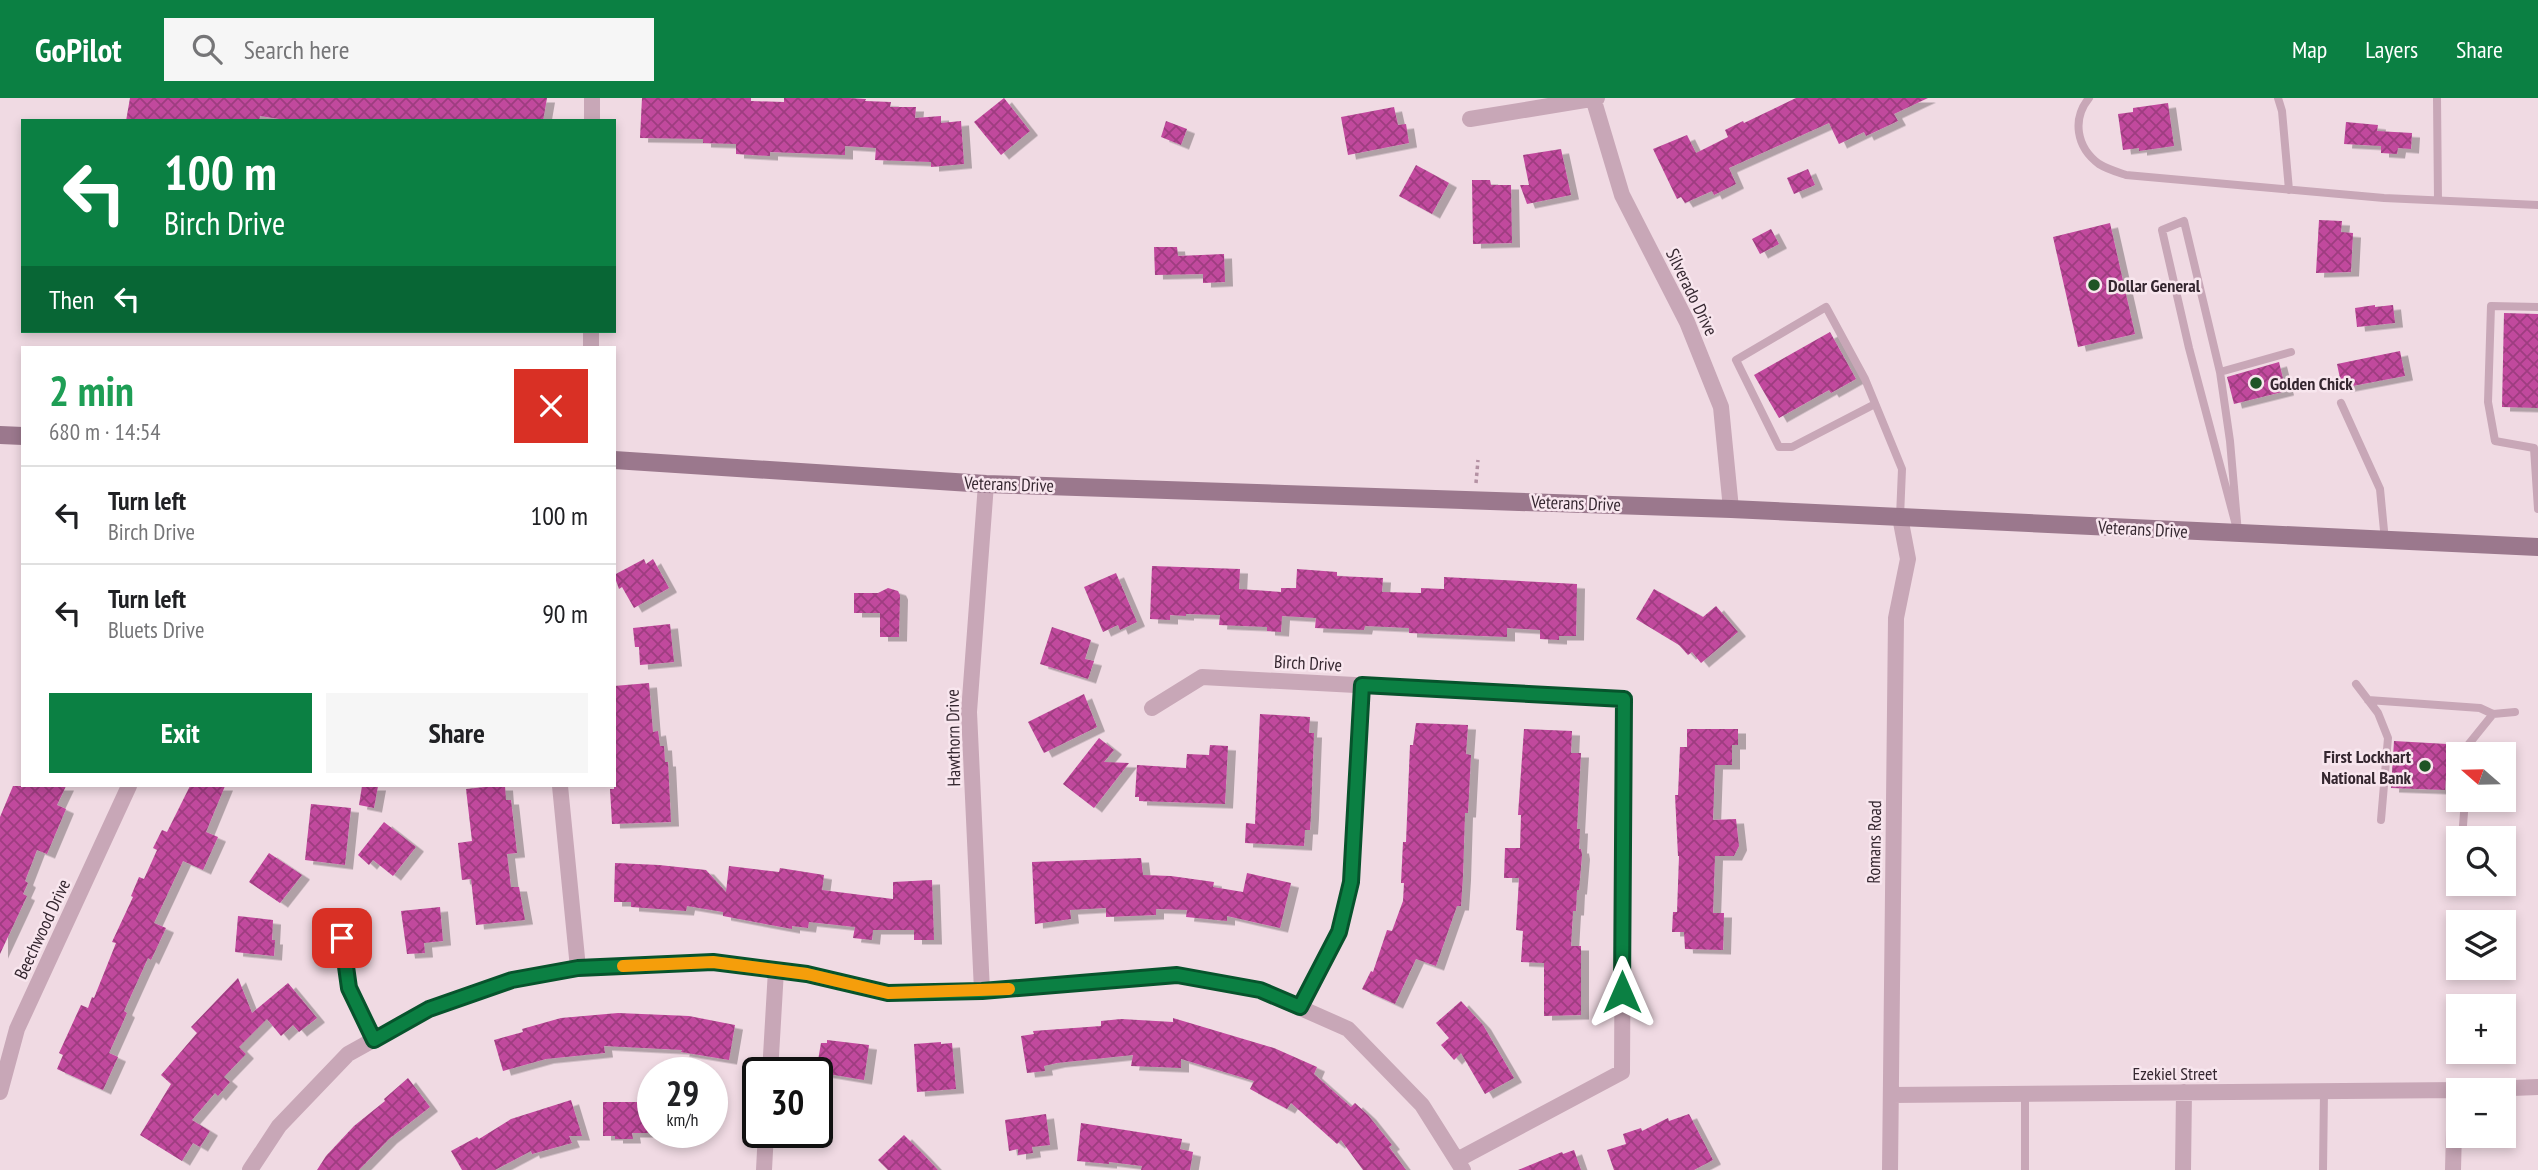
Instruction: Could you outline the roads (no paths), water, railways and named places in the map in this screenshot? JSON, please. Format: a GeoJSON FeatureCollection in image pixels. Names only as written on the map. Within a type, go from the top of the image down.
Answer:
{"type":"FeatureCollection","features":[{"type":"Feature","properties":{"kind":"main road"},"geometry":{"type":"LineString","coordinates":[[0,435],[21,436]]}},
{"type":"Feature","properties":{"kind":"main road","name":"Veterans Drive"},"geometry":{"type":"LineString","coordinates":[[616,460],[986,484],[1731,509],[2538,547]]}},
{"type":"Feature","properties":{"kind":"street"},"geometry":{"type":"LineString","coordinates":[[592,98],[592,119]]}},
{"type":"Feature","properties":{"kind":"street"},"geometry":{"type":"LineString","coordinates":[[1470,119],[1594,98]]}},
{"type":"Feature","properties":{"kind":"street","name":"Silverado Drive"},"geometry":{"type":"LineString","coordinates":[[1594,98],[1622,195],[1687,322],[1721,407],[1731,509]]}},
{"type":"Feature","properties":{"kind":"street","name":"Hawthorn Drive"},"geometry":{"type":"LineString","coordinates":[[982,991],[969,712],[986,484]]}},
{"type":"Feature","properties":{"kind":"street","name":"Romans Road"},"geometry":{"type":"LineString","coordinates":[[1890,1170],[1896,618],[1908,559],[1900,517]]}},
{"type":"Feature","properties":{"kind":"street","name":"Birch Drive"},"geometry":{"type":"LineString","coordinates":[[1152,708],[1202,677],[1624,699],[1622,1072],[1460,1165]]}},
{"type":"Feature","properties":{"kind":"street"},"geometry":{"type":"LineString","coordinates":[[1300,1007],[1339,932],[1351,882],[1362,685]]}},
{"type":"Feature","properties":{"kind":"street","name":"Beechwood Drive"},"geometry":{"type":"LineString","coordinates":[[0,1092],[17,1029],[129,787]]}},
{"type":"Feature","properties":{"kind":"street"},"geometry":{"type":"LineString","coordinates":[[561,787],[578,968]]}},
{"type":"Feature","properties":{"kind":"street"},"geometry":{"type":"LineString","coordinates":[[342,938],[349,988],[374,1040]]}},
{"type":"Feature","properties":{"kind":"street"},"geometry":{"type":"LineString","coordinates":[[250,1170],[288,1117],[348,1054],[429,1009],[512,980],[578,968],[713,962],[807,974],[888,993],[982,991],[1177,975],[1260,990],[1348,1029],[1422,1105],[1460,1165]]}},
{"type":"Feature","properties":{"kind":"street"},"geometry":{"type":"LineString","coordinates":[[771,1057],[776,970]]}},
{"type":"Feature","properties":{"kind":"street","name":"Ezekiel Street"},"geometry":{"type":"LineString","coordinates":[[2516,1088],[2538,1087]]}},
{"type":"Feature","properties":{"kind":"street","name":"Ezekiel Street"},"geometry":{"type":"LineString","coordinates":[[1891,1095],[2446,1090]]}},
{"type":"Feature","properties":{"kind":"street"},"geometry":{"type":"LineString","coordinates":[[2183,1170],[2184,1092]]}},
{"type":"Feature","properties":{"kind":"street"},"geometry":{"type":"LineString","coordinates":[[764,1170],[765,1148]]}},
{"type":"Feature","properties":{"kind":"street"},"geometry":{"type":"LineString","coordinates":[[2453,1170],[2454,1148]]}},
{"type":"Feature","properties":{"kind":"lane"},"geometry":{"type":"LineString","coordinates":[[2089,98],[2077,124],[2082,142],[2098,163],[2126,176],[2289,190],[2538,205]]}},
{"type":"Feature","properties":{"kind":"lane"},"geometry":{"type":"LineString","coordinates":[[2278,98],[2282,111],[2289,190]]}},
{"type":"Feature","properties":{"kind":"lane"},"geometry":{"type":"LineString","coordinates":[[2437,98],[2438,200]]}},
{"type":"Feature","properties":{"kind":"lane"},"geometry":{"type":"LineString","coordinates":[[2184,221],[2220,372],[2230,441],[2238,533],[2189,348],[2162,230],[2184,221]]}},
{"type":"Feature","properties":{"kind":"lane"},"geometry":{"type":"LineString","coordinates":[[2538,307],[2491,306],[2488,389],[2495,441],[2536,448],[2538,509]]}},
{"type":"Feature","properties":{"kind":"lane"},"geometry":{"type":"LineString","coordinates":[[1875,404],[1792,447],[1779,447],[1736,360],[1826,307],[1865,379],[1902,469],[1900,517]]}},
{"type":"Feature","properties":{"kind":"lane"},"geometry":{"type":"LineString","coordinates":[[2220,372],[2291,352]]}},
{"type":"Feature","properties":{"kind":"lane"},"geometry":{"type":"LineString","coordinates":[[2341,403],[2380,489],[2385,541]]}},
{"type":"Feature","properties":{"kind":"lane"},"geometry":{"type":"LineString","coordinates":[[2356,684],[2378,713],[2388,738],[2381,820]]}},
{"type":"Feature","properties":{"kind":"lane"},"geometry":{"type":"LineString","coordinates":[[2368,700],[2480,708],[2493,714],[2515,712]]}},
{"type":"Feature","properties":{"kind":"lane"},"geometry":{"type":"LineString","coordinates":[[2470,742],[2493,714]]}},
{"type":"Feature","properties":{"kind":"lane"},"geometry":{"type":"LineString","coordinates":[[2323,1170],[2324,1091]]}},
{"type":"Feature","properties":{"kind":"lane"},"geometry":{"type":"LineString","coordinates":[[2025,1094],[2025,1170]]}},
{"type":"Feature","properties":{"kind":"place","name":"Dollar General"},"geometry":{"type":"Point","coordinates":[2094,285]}},
{"type":"Feature","properties":{"kind":"place","name":"Golden Chick"},"geometry":{"type":"Point","coordinates":[2256,383]}},
{"type":"Feature","properties":{"kind":"place","name":"First Lockhart National Bank"},"geometry":{"type":"Point","coordinates":[2425,766]}}]}
